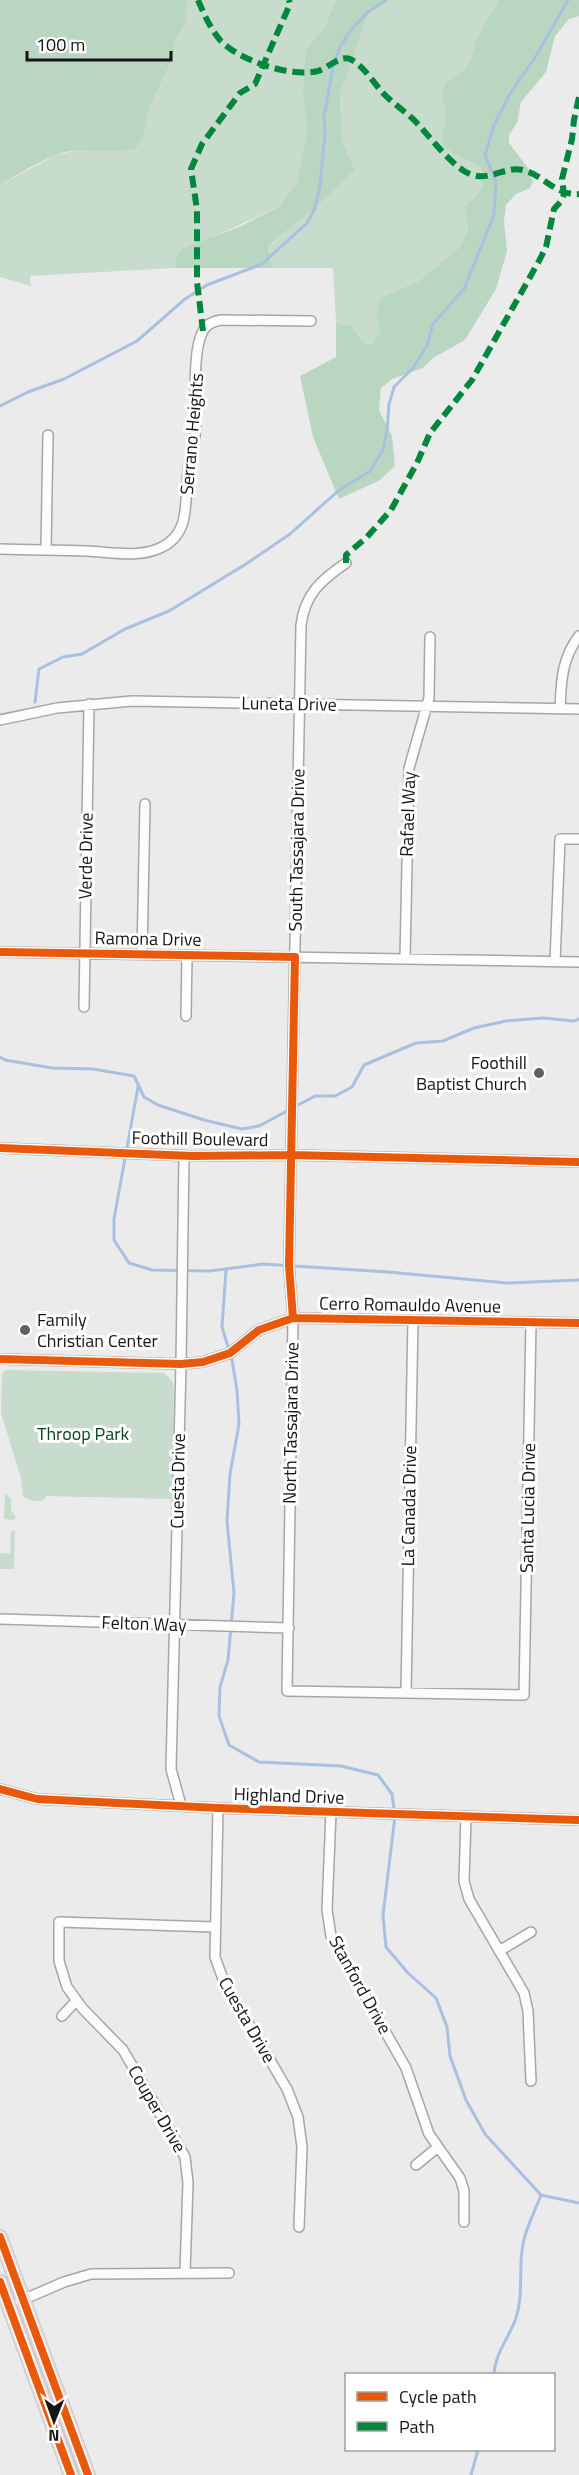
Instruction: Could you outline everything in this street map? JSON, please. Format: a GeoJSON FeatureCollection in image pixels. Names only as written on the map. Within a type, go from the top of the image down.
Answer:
{"type":"FeatureCollection","features":[{"type":"Feature","properties":{"kind":"highway"},"geometry":{"type":"LineString","coordinates":[[0,2237],[88,2475]]}},
{"type":"Feature","properties":{"kind":"highway"},"geometry":{"type":"LineString","coordinates":[[0,2282],[71,2475]]}},
{"type":"Feature","properties":{"kind":"street","name":"Serrano Heights"},"geometry":{"type":"LineString","coordinates":[[46,550],[142,552],[160,548],[175,539],[180,533],[185,514],[188,472],[195,440],[198,346],[203,331],[212,322],[221,320],[312,321]]}},
{"type":"Feature","properties":{"kind":"street"},"geometry":{"type":"LineString","coordinates":[[0,549],[46,550],[48,435]]}},
{"type":"Feature","properties":{"kind":"street","name":"South Tassajara Drive"},"geometry":{"type":"LineString","coordinates":[[292,1155],[301,625],[306,603],[318,584],[346,563]]}},
{"type":"Feature","properties":{"kind":"street"},"geometry":{"type":"LineString","coordinates":[[560,709],[562,670],[566,657],[579,636]]}},
{"type":"Feature","properties":{"kind":"street","name":"Rafael Way"},"geometry":{"type":"LineString","coordinates":[[405,959],[409,768],[428,706],[431,673],[430,637]]}},
{"type":"Feature","properties":{"kind":"street","name":"Luneta Drive"},"geometry":{"type":"LineString","coordinates":[[0,720],[89,704],[132,701],[579,709]]}},
{"type":"Feature","properties":{"kind":"street","name":"Verde Drive"},"geometry":{"type":"LineString","coordinates":[[84,1007],[89,704]]}},
{"type":"Feature","properties":{"kind":"street"},"geometry":{"type":"LineString","coordinates":[[142,954],[145,804]]}},
{"type":"Feature","properties":{"kind":"street"},"geometry":{"type":"LineString","coordinates":[[555,962],[560,839],[579,839]]}},
{"type":"Feature","properties":{"kind":"street","name":"Ramona Drive"},"geometry":{"type":"LineString","coordinates":[[0,952],[579,962]]}},
{"type":"Feature","properties":{"kind":"street"},"geometry":{"type":"LineString","coordinates":[[186,1016],[187,955]]}},
{"type":"Feature","properties":{"kind":"street","name":"Foothill Boulevard"},"geometry":{"type":"LineString","coordinates":[[0,1148],[184,1156],[292,1155],[579,1162]]}},
{"type":"Feature","properties":{"kind":"street","name":"North Tassajara Drive"},"geometry":{"type":"LineString","coordinates":[[292,1155],[289,1266],[293,1318],[287,1690],[406,1693]]}},
{"type":"Feature","properties":{"kind":"street","name":"Cuesta Drive"},"geometry":{"type":"LineString","coordinates":[[181,1805],[171,1769],[184,1156]]}},
{"type":"Feature","properties":{"kind":"street","name":"Cerro Romauldo Avenue"},"geometry":{"type":"LineString","coordinates":[[0,1359],[181,1364],[203,1362],[230,1353],[259,1330],[293,1318],[579,1323]]}},
{"type":"Feature","properties":{"kind":"street","name":"La Canada Drive"},"geometry":{"type":"LineString","coordinates":[[406,1693],[413,1319]]}},
{"type":"Feature","properties":{"kind":"street","name":"Santa Lucia Drive"},"geometry":{"type":"LineString","coordinates":[[406,1693],[524,1695],[531,1322]]}},
{"type":"Feature","properties":{"kind":"street","name":"Felton Way"},"geometry":{"type":"LineString","coordinates":[[0,1620],[289,1628]]}},
{"type":"Feature","properties":{"kind":"street","name":"Highland Drive"},"geometry":{"type":"LineString","coordinates":[[0,1789],[37,1799],[218,1808],[579,1820]]}},
{"type":"Feature","properties":{"kind":"street","name":"Cuesta Drive"},"geometry":{"type":"LineString","coordinates":[[218,1808],[213,1948],[220,1974],[287,2089],[298,2117],[302,2146],[299,2227]]}},
{"type":"Feature","properties":{"kind":"street","name":"Stanford Drive"},"geometry":{"type":"LineString","coordinates":[[331,1812],[327,1910],[331,1936],[406,2068],[413,2083],[424,2122],[438,2147],[457,2172],[462,2185],[464,2222]]}},
{"type":"Feature","properties":{"kind":"street"},"geometry":{"type":"LineString","coordinates":[[466,1817],[465,1887],[469,1899],[524,1993],[528,2005],[531,2081]]}},
{"type":"Feature","properties":{"kind":"street","name":"Couper Drive"},"geometry":{"type":"LineString","coordinates":[[185,2272],[188,2183],[187,2166],[182,2149],[123,2050],[76,2001],[67,1987],[59,1961],[59,1922],[214,1927]]}},
{"type":"Feature","properties":{"kind":"street"},"geometry":{"type":"LineString","coordinates":[[499,1951],[531,1932]]}},
{"type":"Feature","properties":{"kind":"street"},"geometry":{"type":"LineString","coordinates":[[62,2016],[76,2001]]}},
{"type":"Feature","properties":{"kind":"street"},"geometry":{"type":"LineString","coordinates":[[416,2165],[438,2147]]}},
{"type":"Feature","properties":{"kind":"street"},"geometry":{"type":"LineString","coordinates":[[9,2305],[64,2282],[91,2274],[228,2273]]}},
{"type":"Feature","properties":{"kind":"green space"},"geometry":{"type":"Polygon","coordinates":[[[0,0],[187,0],[186,22],[175,41],[174,56],[150,106],[144,135],[136,148],[120,151],[63,153],[35,165],[0,185],[0,0]]]}},
{"type":"Feature","properties":{"kind":"green space"},"geometry":{"type":"Polygon","coordinates":[[[187,0],[336,0],[325,26],[305,51],[303,94],[307,131],[297,182],[280,206],[177,254],[175,268],[30,276],[31,286],[0,277],[0,185],[56,155],[144,135],[150,106],[174,56],[175,41],[186,22],[187,0]]]}},
{"type":"Feature","properties":{"kind":"green space"},"geometry":{"type":"Polygon","coordinates":[[[336,0],[404,0],[383,1],[370,9],[340,94],[342,140],[355,170],[331,194],[268,246],[272,268],[175,268],[177,254],[182,249],[239,227],[280,206],[297,182],[307,131],[303,94],[305,51],[325,26],[336,0]]]}},
{"type":"Feature","properties":{"kind":"green space"},"geometry":{"type":"Polygon","coordinates":[[[498,0],[476,40],[470,61],[463,71],[447,83],[442,93],[446,120],[442,131],[455,155],[480,167],[483,180],[481,190],[464,206],[468,230],[460,247],[419,281],[381,297],[376,313],[380,331],[373,344],[365,344],[350,325],[338,324],[336,321],[333,268],[272,268],[268,246],[331,194],[355,170],[342,140],[340,94],[370,9],[383,1],[498,0]]]}},
{"type":"Feature","properties":{"kind":"green space"},"geometry":{"type":"Polygon","coordinates":[[[498,0],[579,0],[579,16],[569,19],[555,36],[546,72],[521,102],[517,123],[509,135],[509,143],[528,168],[533,182],[530,188],[516,194],[506,205],[504,221],[507,251],[496,289],[465,340],[433,358],[423,368],[392,379],[381,388],[379,410],[392,436],[395,466],[380,480],[339,499],[313,437],[300,376],[336,357],[336,321],[338,324],[350,325],[365,344],[373,344],[380,331],[376,313],[381,297],[419,281],[460,247],[468,230],[464,206],[481,190],[483,180],[480,167],[455,155],[443,144],[442,131],[446,120],[442,93],[446,83],[463,71],[470,61],[476,40],[498,0]]]}},
{"type":"Feature","properties":{"kind":"green space","name":"Throop Park"},"geometry":{"type":"Polygon","coordinates":[[[5,1370],[164,1373],[172,1381],[174,1387],[172,1499],[46,1496],[43,1501],[33,1501],[23,1497],[21,1478],[1,1413],[2,1375],[5,1370]]]}},
{"type":"Feature","properties":{"kind":"green space"},"geometry":{"type":"Polygon","coordinates":[[[5,1493],[11,1499],[11,1510],[16,1517],[14,1520],[4,1519],[5,1493]]]}},
{"type":"Feature","properties":{"kind":"green space"},"geometry":{"type":"Polygon","coordinates":[[[15,1530],[14,1569],[0,1569],[0,1553],[10,1554],[11,1531],[15,1530]]]}},
{"type":"Feature","properties":{"kind":"waterway"},"geometry":{"type":"LineString","coordinates":[[0,406],[28,392],[64,379],[137,341],[185,299],[207,285],[262,264],[307,223],[315,208],[320,186],[325,134],[324,117],[333,66],[340,47],[350,31],[367,13],[386,0]]}},
{"type":"Feature","properties":{"kind":"waterway"},"geometry":{"type":"LineString","coordinates":[[35,702],[39,669],[63,657],[82,654],[125,629],[169,611],[290,534],[338,491],[370,471],[383,450],[389,404],[394,387],[413,368],[427,346],[433,324],[464,289],[494,215],[496,182],[485,155],[494,125],[511,92],[536,56],[568,0]]}},
{"type":"Feature","properties":{"kind":"waterway"},"geometry":{"type":"LineString","coordinates":[[0,1057],[5,1060],[52,1068],[93,1069],[134,1076],[144,1097],[158,1105],[242,1129],[259,1126],[315,1096],[335,1096],[352,1087],[364,1065],[416,1043],[443,1041],[474,1028],[506,1021],[543,1018],[574,1021],[579,1019]]}},
{"type":"Feature","properties":{"kind":"waterway"},"geometry":{"type":"LineString","coordinates":[[138,1087],[114,1219],[114,1240],[129,1263],[152,1270],[210,1271],[263,1264],[507,1283],[579,1280]]}},
{"type":"Feature","properties":{"kind":"waterway"},"geometry":{"type":"LineString","coordinates":[[226,1270],[222,1327],[232,1360],[239,1424],[230,1474],[227,1521],[234,1593],[228,1660],[220,1687],[219,1716],[229,1745],[259,1762],[341,1766],[378,1775],[392,1794],[395,1816],[383,1915],[386,1947],[408,1973],[436,1998],[447,2027],[450,2056],[466,2100],[485,2134],[541,2195],[579,2203]]}},
{"type":"Feature","properties":{"kind":"waterway"},"geometry":{"type":"LineString","coordinates":[[494,2373],[500,2352],[516,2318],[520,2299],[523,2244],[528,2225],[541,2195]]}},
{"type":"Feature","properties":{"kind":"waterway"},"geometry":{"type":"LineString","coordinates":[[471,2475],[478,2451]]}},
{"type":"Feature","properties":{"kind":"marked path"},"geometry":{"type":"LineString","coordinates":[[198,0],[210,26],[220,40],[239,54],[266,66],[280,70],[307,72],[318,71],[346,58],[355,62],[386,96],[416,122],[464,171],[481,176],[518,169],[533,174],[564,192],[579,194]]}},
{"type":"Feature","properties":{"kind":"marked path"},"geometry":{"type":"LineString","coordinates":[[203,331],[197,282],[197,210],[191,169],[202,144],[240,93],[255,84],[290,4],[289,0]]}},
{"type":"Feature","properties":{"kind":"marked path"},"geometry":{"type":"LineString","coordinates":[[346,563],[346,555],[367,537],[391,510],[417,463],[430,433],[472,380],[539,261],[546,247],[554,209],[564,194],[562,179],[579,97]]}},
{"type":"Feature","properties":{"kind":"cycle path"},"geometry":{"type":"LineString","coordinates":[[0,952],[295,957],[289,1266],[293,1318]]}},
{"type":"Feature","properties":{"kind":"cycle path"},"geometry":{"type":"LineString","coordinates":[[0,1148],[192,1156],[292,1155],[579,1162]]}},
{"type":"Feature","properties":{"kind":"cycle path"},"geometry":{"type":"LineString","coordinates":[[0,1359],[181,1364],[203,1362],[230,1353],[259,1330],[293,1318],[579,1323]]}},
{"type":"Feature","properties":{"kind":"cycle path"},"geometry":{"type":"LineString","coordinates":[[0,1789],[37,1799],[218,1808],[579,1820]]}},
{"type":"Feature","properties":{"kind":"cycle path"},"geometry":{"type":"LineString","coordinates":[[0,2237],[88,2475]]}},
{"type":"Feature","properties":{"kind":"cycle path"},"geometry":{"type":"LineString","coordinates":[[0,2282],[71,2475]]}},
{"type":"Feature","properties":{"kind":"place","name":"Foothill Baptist Church"},"geometry":{"type":"Point","coordinates":[539,1073]}},
{"type":"Feature","properties":{"kind":"place","name":"Family Christian Center"},"geometry":{"type":"Point","coordinates":[25,1330]}}]}
